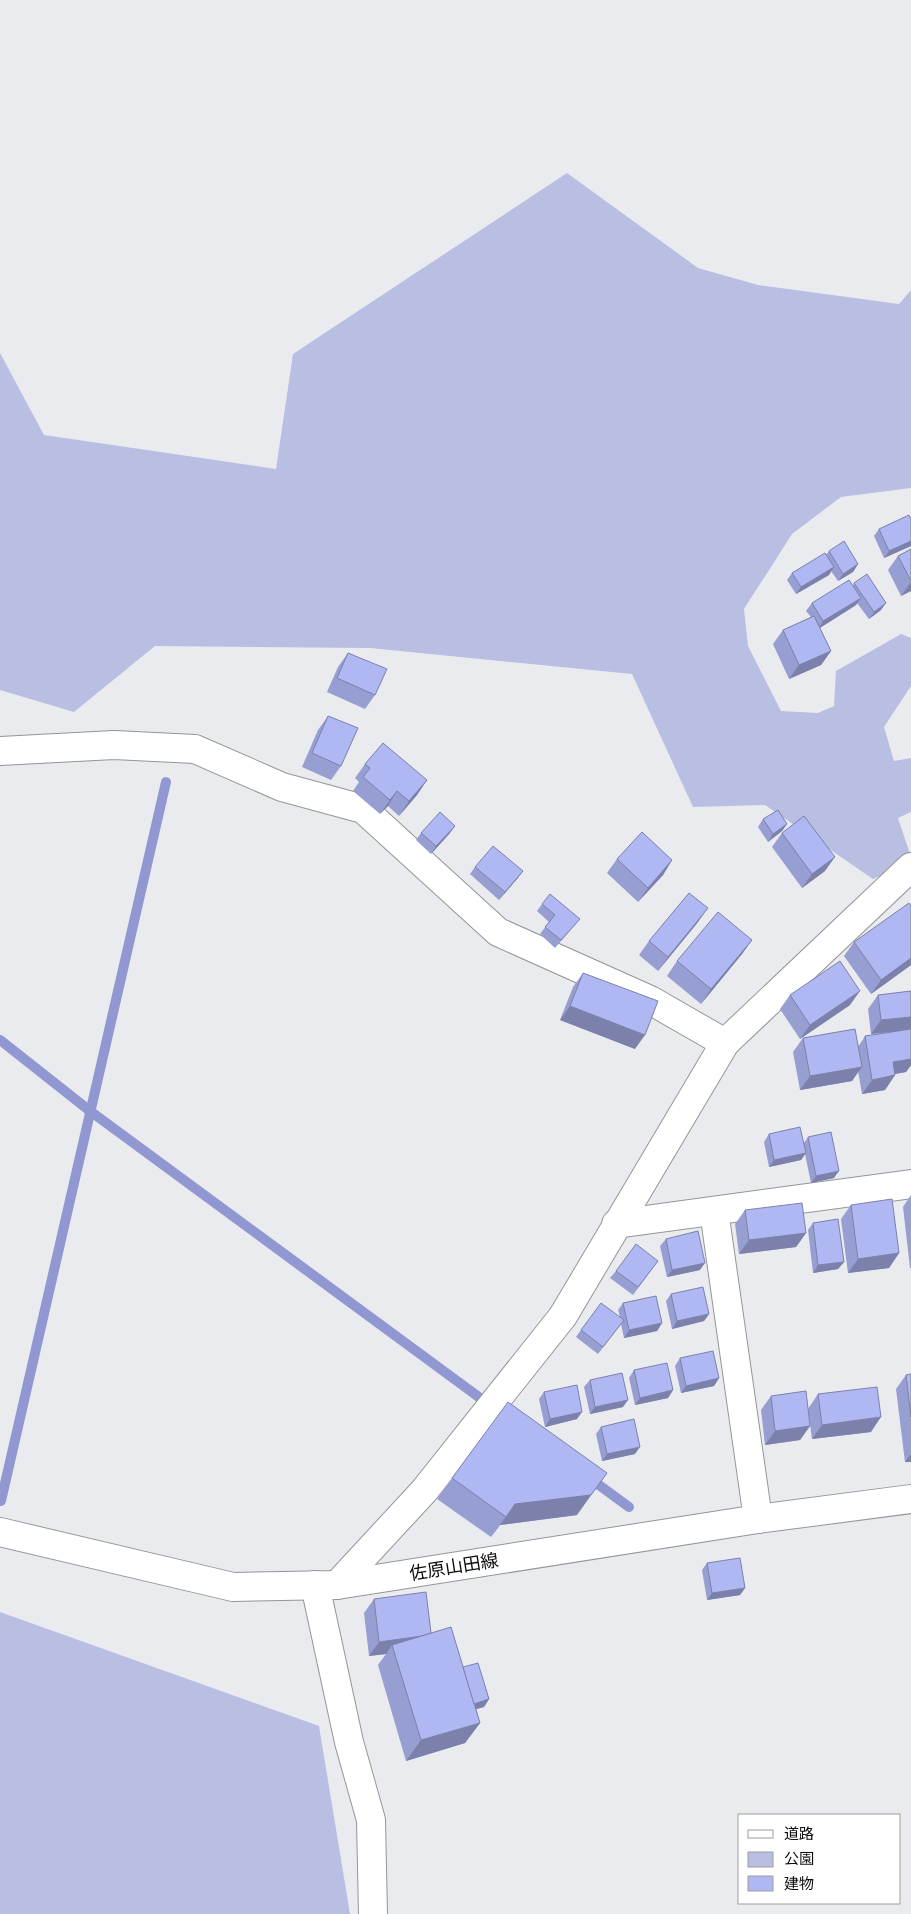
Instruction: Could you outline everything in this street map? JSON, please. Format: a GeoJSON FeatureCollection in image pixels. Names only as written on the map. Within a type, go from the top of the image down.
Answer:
{"type":"FeatureCollection","features":[{"type":"Feature","properties":{"kind":"street"},"geometry":{"type":"LineString","coordinates":[[0,751],[114,745],[195,749],[282,787],[363,809],[498,932],[650,1000],[725,1043]]}},
{"type":"Feature","properties":{"kind":"street"},"geometry":{"type":"LineString","coordinates":[[373,1914],[371,1820],[349,1742],[326,1585],[424,1491],[563,1316],[725,1043],[911,867]]}},
{"type":"Feature","properties":{"kind":"street"},"geometry":{"type":"LineString","coordinates":[[616,1224],[911,1184]]}},
{"type":"Feature","properties":{"kind":"street"},"geometry":{"type":"LineString","coordinates":[[714,1211],[758,1519]]}},
{"type":"Feature","properties":{"kind":"street","name":"佐原山田線"},"geometry":{"type":"LineString","coordinates":[[0,1532],[233,1586],[326,1585],[758,1519],[911,1499]]}},
{"type":"Feature","properties":{"kind":"green space"},"geometry":{"type":"Polygon","coordinates":[[[567,173],[698,268],[758,285],[899,304],[911,290],[911,488],[841,497],[792,534],[744,609],[748,646],[781,711],[818,713],[834,706],[836,671],[901,634],[911,638],[911,686],[884,727],[894,761],[911,758],[911,812],[898,818],[911,857],[911,863],[873,879],[765,805],[693,807],[632,674],[370,648],[155,646],[74,712],[0,690],[0,353],[44,435],[276,469],[293,354],[567,173]]]}},
{"type":"Feature","properties":{"kind":"green space"},"geometry":{"type":"Polygon","coordinates":[[[0,1612],[319,1726],[350,1914],[0,1914],[0,1612]]]}},
{"type":"Feature","properties":{"kind":"building"},"geometry":{"type":"Polygon","coordinates":[[[909,515],[911,519],[911,541],[889,551],[879,529],[909,515]]]}},
{"type":"Feature","properties":{"kind":"building"},"geometry":{"type":"Polygon","coordinates":[[[844,541],[858,564],[843,574],[829,551],[844,541]]]}},
{"type":"Feature","properties":{"kind":"building"},"geometry":{"type":"Polygon","coordinates":[[[911,549],[911,581],[898,556],[911,549]]]}},
{"type":"Feature","properties":{"kind":"building"},"geometry":{"type":"Polygon","coordinates":[[[825,553],[834,567],[801,587],[792,573],[825,553]]]}},
{"type":"Feature","properties":{"kind":"building"},"geometry":{"type":"Polygon","coordinates":[[[867,574],[886,603],[874,612],[854,583],[867,574]]]}},
{"type":"Feature","properties":{"kind":"building"},"geometry":{"type":"Polygon","coordinates":[[[849,580],[861,598],[823,621],[812,603],[849,580]]]}},
{"type":"Feature","properties":{"kind":"building"},"geometry":{"type":"Polygon","coordinates":[[[814,616],[831,651],[799,665],[783,630],[814,616]]]}},
{"type":"Feature","properties":{"kind":"building"},"geometry":{"type":"Polygon","coordinates":[[[348,653],[387,669],[375,695],[337,678],[348,653]]]}},
{"type":"Feature","properties":{"kind":"building"},"geometry":{"type":"Polygon","coordinates":[[[328,716],[358,728],[341,766],[312,753],[328,716]]]}},
{"type":"Feature","properties":{"kind":"building"},"geometry":{"type":"Polygon","coordinates":[[[383,743],[427,780],[409,801],[397,791],[390,800],[363,777],[370,768],[365,764],[383,743]]]}},
{"type":"Feature","properties":{"kind":"building"},"geometry":{"type":"Polygon","coordinates":[[[778,810],[787,824],[773,834],[763,819],[778,810]]]}},
{"type":"Feature","properties":{"kind":"building"},"geometry":{"type":"Polygon","coordinates":[[[440,812],[455,826],[436,846],[421,833],[440,812]]]}},
{"type":"Feature","properties":{"kind":"building"},"geometry":{"type":"Polygon","coordinates":[[[804,816],[835,857],[812,874],[782,833],[804,816]]]}},
{"type":"Feature","properties":{"kind":"building"},"geometry":{"type":"Polygon","coordinates":[[[642,832],[672,860],[648,888],[617,859],[642,832]]]}},
{"type":"Feature","properties":{"kind":"building"},"geometry":{"type":"Polygon","coordinates":[[[493,846],[523,871],[505,892],[475,867],[493,846]]]}},
{"type":"Feature","properties":{"kind":"building"},"geometry":{"type":"Polygon","coordinates":[[[689,893],[708,908],[668,957],[649,941],[689,893]]]}},
{"type":"Feature","properties":{"kind":"building"},"geometry":{"type":"Polygon","coordinates":[[[550,894],[580,919],[561,940],[545,927],[555,915],[542,904],[550,894]]]}},
{"type":"Feature","properties":{"kind":"building"},"geometry":{"type":"Polygon","coordinates":[[[909,903],[911,906],[911,958],[881,980],[854,942],[909,903]]]}},
{"type":"Feature","properties":{"kind":"building"},"geometry":{"type":"Polygon","coordinates":[[[718,912],[752,940],[711,989],[677,961],[718,912]]]}},
{"type":"Feature","properties":{"kind":"building"},"geometry":{"type":"Polygon","coordinates":[[[840,961],[860,991],[810,1025],[790,995],[840,961]]]}},
{"type":"Feature","properties":{"kind":"building"},"geometry":{"type":"Polygon","coordinates":[[[583,973],[658,1001],[645,1035],[570,1006],[583,973]]]}},
{"type":"Feature","properties":{"kind":"building"},"geometry":{"type":"Polygon","coordinates":[[[911,991],[911,1017],[881,1020],[878,995],[911,991]]]}},
{"type":"Feature","properties":{"kind":"building"},"geometry":{"type":"Polygon","coordinates":[[[855,1029],[862,1067],[810,1076],[803,1038],[855,1029]]]}},
{"type":"Feature","properties":{"kind":"building"},"geometry":{"type":"Polygon","coordinates":[[[911,1029],[911,1059],[893,1062],[895,1075],[872,1080],[865,1036],[911,1029]]]}},
{"type":"Feature","properties":{"kind":"building"},"geometry":{"type":"Polygon","coordinates":[[[800,1127],[806,1153],[774,1160],[769,1134],[800,1127]]]}},
{"type":"Feature","properties":{"kind":"building"},"geometry":{"type":"Polygon","coordinates":[[[831,1132],[839,1171],[816,1176],[808,1137],[831,1132]]]}},
{"type":"Feature","properties":{"kind":"building"},"geometry":{"type":"Polygon","coordinates":[[[892,1199],[899,1253],[858,1259],[851,1205],[892,1199]]]}},
{"type":"Feature","properties":{"kind":"building"},"geometry":{"type":"Polygon","coordinates":[[[802,1203],[806,1233],[749,1240],[745,1210],[802,1203]]]}},
{"type":"Feature","properties":{"kind":"building"},"geometry":{"type":"Polygon","coordinates":[[[838,1219],[844,1262],[818,1265],[813,1223],[838,1219]]]}},
{"type":"Feature","properties":{"kind":"building"},"geometry":{"type":"Polygon","coordinates":[[[698,1231],[705,1263],[672,1270],[666,1239],[698,1231]]]}},
{"type":"Feature","properties":{"kind":"building"},"geometry":{"type":"Polygon","coordinates":[[[636,1244],[658,1261],[638,1287],[616,1271],[636,1244]]]}},
{"type":"Feature","properties":{"kind":"building"},"geometry":{"type":"Polygon","coordinates":[[[703,1287],[709,1314],[677,1321],[671,1294],[703,1287]]]}},
{"type":"Feature","properties":{"kind":"building"},"geometry":{"type":"Polygon","coordinates":[[[656,1296],[662,1323],[629,1330],[623,1303],[656,1296]]]}},
{"type":"Feature","properties":{"kind":"building"},"geometry":{"type":"Polygon","coordinates":[[[601,1303],[624,1320],[603,1347],[581,1330],[601,1303]]]}},
{"type":"Feature","properties":{"kind":"building"},"geometry":{"type":"Polygon","coordinates":[[[713,1351],[719,1378],[686,1386],[680,1358],[713,1351]]]}},
{"type":"Feature","properties":{"kind":"building"},"geometry":{"type":"Polygon","coordinates":[[[667,1363],[673,1390],[640,1398],[634,1370],[667,1363]]]}},
{"type":"Feature","properties":{"kind":"building"},"geometry":{"type":"Polygon","coordinates":[[[622,1373],[628,1400],[595,1407],[590,1380],[622,1373]]]}},
{"type":"Feature","properties":{"kind":"building"},"geometry":{"type":"Polygon","coordinates":[[[911,1374],[911,1417],[906,1375],[911,1374]]]}},
{"type":"Feature","properties":{"kind":"building"},"geometry":{"type":"Polygon","coordinates":[[[577,1385],[582,1412],[550,1419],[544,1392],[577,1385]]]}},
{"type":"Feature","properties":{"kind":"building"},"geometry":{"type":"Polygon","coordinates":[[[877,1387],[881,1417],[822,1425],[818,1394],[877,1387]]]}},
{"type":"Feature","properties":{"kind":"building"},"geometry":{"type":"Polygon","coordinates":[[[806,1391],[810,1426],[775,1431],[771,1396],[806,1391]]]}},
{"type":"Feature","properties":{"kind":"building"},"geometry":{"type":"Polygon","coordinates":[[[508,1402],[607,1473],[591,1495],[515,1504],[506,1517],[452,1478],[508,1402]]]}},
{"type":"Feature","properties":{"kind":"building"},"geometry":{"type":"Polygon","coordinates":[[[634,1419],[640,1447],[607,1454],[601,1427],[634,1419]]]}},
{"type":"Feature","properties":{"kind":"building"},"geometry":{"type":"Polygon","coordinates":[[[740,1558],[745,1588],[712,1593],[707,1563],[740,1558]]]}},
{"type":"Feature","properties":{"kind":"building"},"geometry":{"type":"Polygon","coordinates":[[[426,1592],[431,1633],[379,1642],[374,1599],[426,1592]]]}},
{"type":"Feature","properties":{"kind":"building"},"geometry":{"type":"Polygon","coordinates":[[[451,1627],[480,1723],[421,1740],[392,1645],[451,1627]]]}},
{"type":"Feature","properties":{"kind":"building"},"geometry":{"type":"Polygon","coordinates":[[[478,1663],[489,1699],[474,1704],[463,1667],[478,1663]]]}},
{"type":"Feature","properties":{"kind":"waterway"},"geometry":{"type":"LineString","coordinates":[[1,1501],[166,782]]}},
{"type":"Feature","properties":{"kind":"waterway"},"geometry":{"type":"LineString","coordinates":[[0,1040],[90,1111],[491,1406]]}},
{"type":"Feature","properties":{"kind":"waterway"},"geometry":{"type":"LineString","coordinates":[[588,1477],[629,1507]]}}]}
